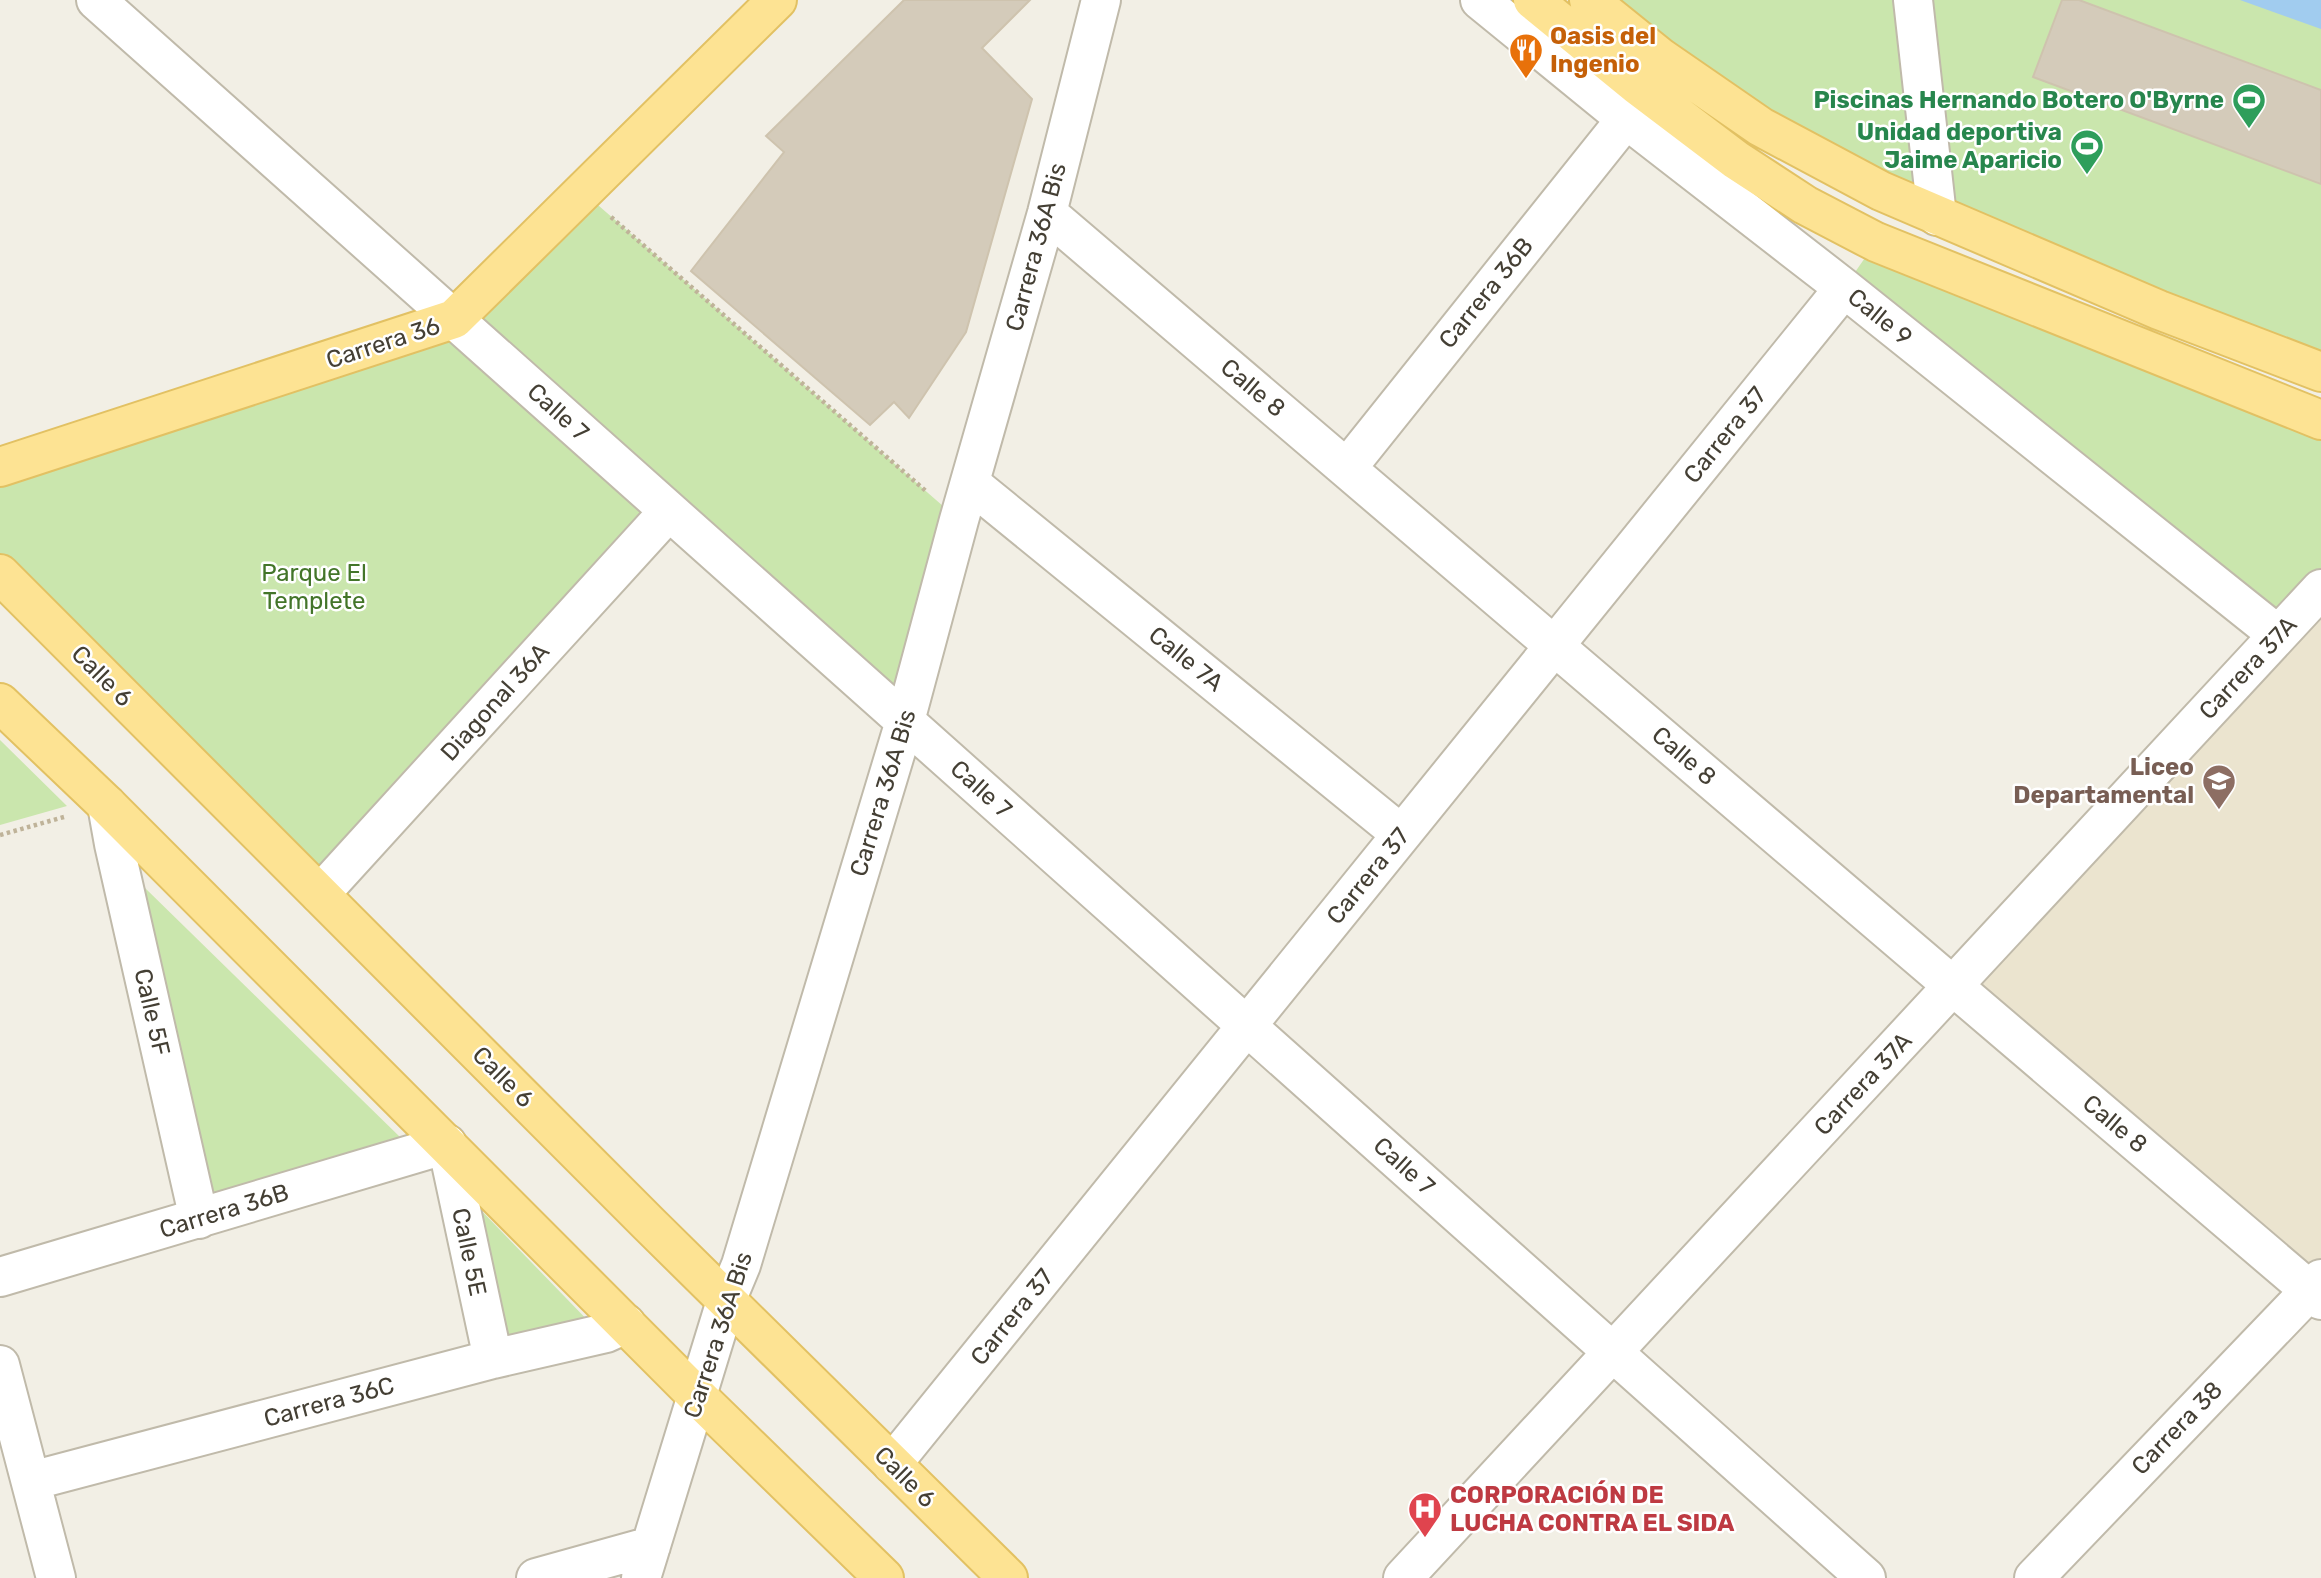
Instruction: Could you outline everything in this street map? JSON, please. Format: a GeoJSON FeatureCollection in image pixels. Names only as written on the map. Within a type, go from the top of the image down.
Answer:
{"type":"FeatureCollection","features":[{"type":"Feature","properties":{"kind":"main road","name":"Carrera 36"},"geometry":{"type":"LineString","coordinates":[[0,467],[454,319],[777,0]]}},
{"type":"Feature","properties":{"kind":"main road"},"geometry":{"type":"LineString","coordinates":[[1533,0],[1637,85],[1736,160],[1804,205],[1876,242],[2321,419]]}},
{"type":"Feature","properties":{"kind":"main road"},"geometry":{"type":"LineString","coordinates":[[1589,0],[1661,58],[1761,127],[1881,191],[2159,310],[2321,372]]}},
{"type":"Feature","properties":{"kind":"main road"},"geometry":{"type":"LineString","coordinates":[[2048,263],[2070,319]]}},
{"type":"Feature","properties":{"kind":"main road","name":"Calle 6"},"geometry":{"type":"LineString","coordinates":[[0,574],[726,1301],[1008,1578]]}},
{"type":"Feature","properties":{"kind":"main road"},"geometry":{"type":"LineString","coordinates":[[0,703],[107,805],[697,1396],[884,1578]]}},
{"type":"Feature","properties":{"kind":"street","name":"Calle 7"},"geometry":{"type":"LineString","coordinates":[[96,0],[1866,1578]]}},
{"type":"Feature","properties":{"kind":"street","name":"Carrera 36A Bis"},"geometry":{"type":"LineString","coordinates":[[646,1562],[726,1301],[741,1265],[905,721],[959,520],[1047,213],[1101,0]]}},
{"type":"Feature","properties":{"kind":"street","name":"Calle 9"},"geometry":{"type":"LineString","coordinates":[[1480,0],[1626,119],[1844,288],[2278,635]]}},
{"type":"Feature","properties":{"kind":"street"},"geometry":{"type":"LineString","coordinates":[[1913,0],[1937,215]]}},
{"type":"Feature","properties":{"kind":"street","name":"Carrera 36B"},"geometry":{"type":"LineString","coordinates":[[1347,468],[1626,119]]}},
{"type":"Feature","properties":{"kind":"street","name":"Calle 8"},"geometry":{"type":"LineString","coordinates":[[1047,213],[1954,987],[2317,1290]]}},
{"type":"Feature","properties":{"kind":"street","name":"Carrera 37"},"geometry":{"type":"LineString","coordinates":[[892,1464],[1844,288]]}},
{"type":"Feature","properties":{"kind":"street","name":"Calle 7A"},"geometry":{"type":"LineString","coordinates":[[970,483],[1401,834]]}},
{"type":"Feature","properties":{"kind":"street","name":"Diagonal 36A"},"geometry":{"type":"LineString","coordinates":[[320,894],[669,511]]}},
{"type":"Feature","properties":{"kind":"street","name":"Carrera 37A"},"geometry":{"type":"LineString","coordinates":[[1403,1578],[2321,589]]}},
{"type":"Feature","properties":{"kind":"street","name":"Calle 5F"},"geometry":{"type":"LineString","coordinates":[[107,805],[200,1219]]}},
{"type":"Feature","properties":{"kind":"street","name":"Carrera 36B"},"geometry":{"type":"LineString","coordinates":[[0,1277],[447,1144]]}},
{"type":"Feature","properties":{"kind":"street","name":"Calle 5E"},"geometry":{"type":"LineString","coordinates":[[447,1144],[492,1359]]}},
{"type":"Feature","properties":{"kind":"street","name":"Carrera 38"},"geometry":{"type":"LineString","coordinates":[[2034,1578],[2317,1290]]}},
{"type":"Feature","properties":{"kind":"street","name":"Carrera 36C"},"geometry":{"type":"LineString","coordinates":[[31,1481],[492,1359],[606,1333],[626,1324]]}},
{"type":"Feature","properties":{"kind":"street"},"geometry":{"type":"LineString","coordinates":[[0,1365],[56,1578]]}},
{"type":"Feature","properties":{"kind":"street"},"geometry":{"type":"LineString","coordinates":[[536,1578],[646,1562]]}},
{"type":"Feature","properties":{"kind":"path"},"geometry":{"type":"LineString","coordinates":[[583,192],[959,520]]}},
{"type":"Feature","properties":{"kind":"path"},"geometry":{"type":"LineString","coordinates":[[0,835],[70,816]]}},
{"type":"Feature","properties":{"kind":"shaded area","name":"Liceo Departamental"},"geometry":{"type":"Polygon","coordinates":[[[2321,589],[2321,1279],[1954,987],[2321,589]]]}},
{"type":"Feature","properties":{"kind":"green space","name":"Unidad deportiva Jaime Aparicio"},"geometry":{"type":"Polygon","coordinates":[[[1589,0],[2321,0],[2321,372],[1937,216],[1589,0]]]}},
{"type":"Feature","properties":{"kind":"green space","name":"Parque El Templete"},"geometry":{"type":"Polygon","coordinates":[[[583,192],[959,520],[905,721],[670,511],[320,894],[0,574],[0,467],[454,319],[583,192]]]}},
{"type":"Feature","properties":{"kind":"green space"},"geometry":{"type":"Polygon","coordinates":[[[1876,242],[2321,420],[2321,589],[2278,635],[1844,288],[1876,242]]]}},
{"type":"Feature","properties":{"kind":"green space"},"geometry":{"type":"Polygon","coordinates":[[[0,740],[67,806],[0,825],[0,740]]]}},
{"type":"Feature","properties":{"kind":"green space"},"geometry":{"type":"Polygon","coordinates":[[[144,887],[401,1138],[204,1211],[144,887]]]}},
{"type":"Feature","properties":{"kind":"green space"},"geometry":{"type":"Polygon","coordinates":[[[470,1199],[597,1330],[496,1352],[470,1199]]]}},
{"type":"Feature","properties":{"kind":"water"},"geometry":{"type":"Polygon","coordinates":[[[2240,0],[2321,0],[2321,29],[2240,0]]]}},
{"type":"Feature","properties":{"kind":"building"},"geometry":{"type":"Polygon","coordinates":[[[904,0],[1030,0],[982,48],[1032,99],[966,332],[909,418],[894,402],[870,425],[691,271],[784,152],[766,136],[904,0]]]}},
{"type":"Feature","properties":{"kind":"building","name":"Piscinas Hernando Botero O'Byrne"},"geometry":{"type":"Polygon","coordinates":[[[2062,0],[2079,0],[2321,90],[2321,184],[2033,77],[2062,0]]]}},
{"type":"Feature","properties":{"kind":"place","name":"Oasis del Ingenio"},"geometry":{"type":"Point","coordinates":[1526,80]}},
{"type":"Feature","properties":{"kind":"place","name":"Piscinas Hernando Botero O'Byrne"},"geometry":{"type":"Point","coordinates":[2249,130]}},
{"type":"Feature","properties":{"kind":"place","name":"Unidad deportiva Jaime Aparicio"},"geometry":{"type":"Point","coordinates":[2087,176]}},
{"type":"Feature","properties":{"kind":"place","name":"Liceo Departamental"},"geometry":{"type":"Point","coordinates":[2219,811]}},
{"type":"Feature","properties":{"kind":"place","name":"CORPORACIÓN DE LUCHA CONTRA EL SIDA"},"geometry":{"type":"Point","coordinates":[1425,1539]}}]}
